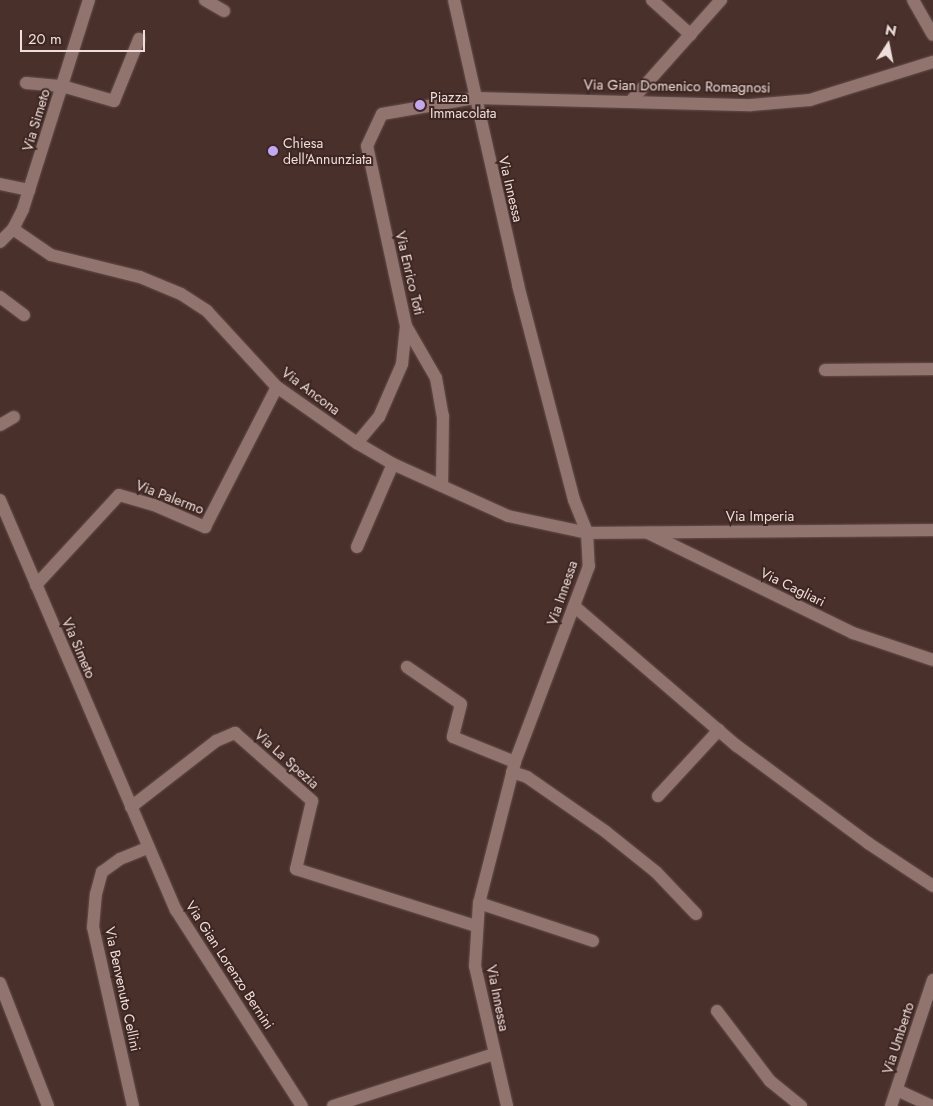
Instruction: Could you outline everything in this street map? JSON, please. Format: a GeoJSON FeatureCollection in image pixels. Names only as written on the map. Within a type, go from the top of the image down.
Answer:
{"type":"FeatureCollection","features":[{"type":"Feature","properties":{"kind":"street","name":"Via Simeto"},"geometry":{"type":"LineString","coordinates":[[0,242],[13,229],[29,190],[89,0]]}},
{"type":"Feature","properties":{"kind":"street"},"geometry":{"type":"LineString","coordinates":[[205,0],[224,11]]}},
{"type":"Feature","properties":{"kind":"street","name":"Via Innessa"},"geometry":{"type":"LineString","coordinates":[[454,0],[518,285],[574,500],[587,533],[590,566],[514,767],[479,903],[476,926],[475,966],[506,1106]]}},
{"type":"Feature","properties":{"kind":"street"},"geometry":{"type":"LineString","coordinates":[[652,0],[691,35]]}},
{"type":"Feature","properties":{"kind":"street"},"geometry":{"type":"LineString","coordinates":[[630,102],[721,0]]}},
{"type":"Feature","properties":{"kind":"street"},"geometry":{"type":"LineString","coordinates":[[913,0],[933,35]]}},
{"type":"Feature","properties":{"kind":"street"},"geometry":{"type":"LineString","coordinates":[[26,83],[62,86],[114,101],[139,39]]}},
{"type":"Feature","properties":{"kind":"street","name":"Via Gian Domenico Romagnosi"},"geometry":{"type":"LineString","coordinates":[[373,130],[382,114],[475,98],[751,105],[810,100],[933,62]]}},
{"type":"Feature","properties":{"kind":"street","name":"Via Enrico Toti"},"geometry":{"type":"LineString","coordinates":[[357,443],[379,417],[402,364],[406,326],[367,146],[373,130]]}},
{"type":"Feature","properties":{"kind":"street"},"geometry":{"type":"LineString","coordinates":[[0,184],[29,190]]}},
{"type":"Feature","properties":{"kind":"street","name":"Via Ancona"},"geometry":{"type":"LineString","coordinates":[[13,229],[51,255],[140,277],[181,294],[207,311],[277,387],[357,443],[393,464],[508,516],[587,533]]}},
{"type":"Feature","properties":{"kind":"street"},"geometry":{"type":"LineString","coordinates":[[0,297],[24,314]]}},
{"type":"Feature","properties":{"kind":"street"},"geometry":{"type":"LineString","coordinates":[[406,326],[436,378],[443,416],[442,486]]}},
{"type":"Feature","properties":{"kind":"street"},"geometry":{"type":"LineString","coordinates":[[825,370],[933,369]]}},
{"type":"Feature","properties":{"kind":"street","name":"Via Palermo"},"geometry":{"type":"LineString","coordinates":[[36,585],[119,495],[154,505],[205,527],[277,387]]}},
{"type":"Feature","properties":{"kind":"street"},"geometry":{"type":"LineString","coordinates":[[0,425],[14,417]]}},
{"type":"Feature","properties":{"kind":"street"},"geometry":{"type":"LineString","coordinates":[[357,547],[393,464]]}},
{"type":"Feature","properties":{"kind":"street","name":"Via Simeto"},"geometry":{"type":"LineString","coordinates":[[0,500],[131,807]]}},
{"type":"Feature","properties":{"kind":"street","name":"Via Imperia"},"geometry":{"type":"LineString","coordinates":[[587,533],[644,531],[933,530]]}},
{"type":"Feature","properties":{"kind":"street","name":"Via Cagliari"},"geometry":{"type":"LineString","coordinates":[[644,531],[853,633],[933,660]]}},
{"type":"Feature","properties":{"kind":"street"},"geometry":{"type":"LineString","coordinates":[[574,606],[719,730],[868,843],[933,886]]}},
{"type":"Feature","properties":{"kind":"street"},"geometry":{"type":"LineString","coordinates":[[407,667],[461,704],[453,737],[514,767],[606,832],[656,872],[696,914]]}},
{"type":"Feature","properties":{"kind":"street"},"geometry":{"type":"LineString","coordinates":[[658,796],[719,730]]}},
{"type":"Feature","properties":{"kind":"street","name":"Via La Spezia"},"geometry":{"type":"LineString","coordinates":[[131,807],[216,742],[236,733],[312,801],[296,869],[476,926]]}},
{"type":"Feature","properties":{"kind":"street","name":"Via Gian Lorenzo Bernini"},"geometry":{"type":"LineString","coordinates":[[131,807],[176,910],[302,1106]]}},
{"type":"Feature","properties":{"kind":"street","name":"Via Benvenuto Cellini"},"geometry":{"type":"LineString","coordinates":[[133,1106],[93,927],[102,872],[120,859],[149,847]]}},
{"type":"Feature","properties":{"kind":"street"},"geometry":{"type":"LineString","coordinates":[[479,903],[593,941]]}},
{"type":"Feature","properties":{"kind":"street","name":"Via Umberto"},"geometry":{"type":"LineString","coordinates":[[891,1106],[933,980]]}},
{"type":"Feature","properties":{"kind":"street"},"geometry":{"type":"LineString","coordinates":[[0,983],[48,1106]]}},
{"type":"Feature","properties":{"kind":"street"},"geometry":{"type":"LineString","coordinates":[[717,1011],[770,1081],[801,1106]]}},
{"type":"Feature","properties":{"kind":"street"},"geometry":{"type":"LineString","coordinates":[[333,1106],[494,1054]]}},
{"type":"Feature","properties":{"kind":"street"},"geometry":{"type":"LineString","coordinates":[[896,1090],[932,1106]]}},
{"type":"Feature","properties":{"kind":"place","name":"Piazza Immacolata"},"geometry":{"type":"Point","coordinates":[420,105]}},
{"type":"Feature","properties":{"kind":"place","name":"Chiesa dell'Annunziata"},"geometry":{"type":"Point","coordinates":[273,151]}}]}
